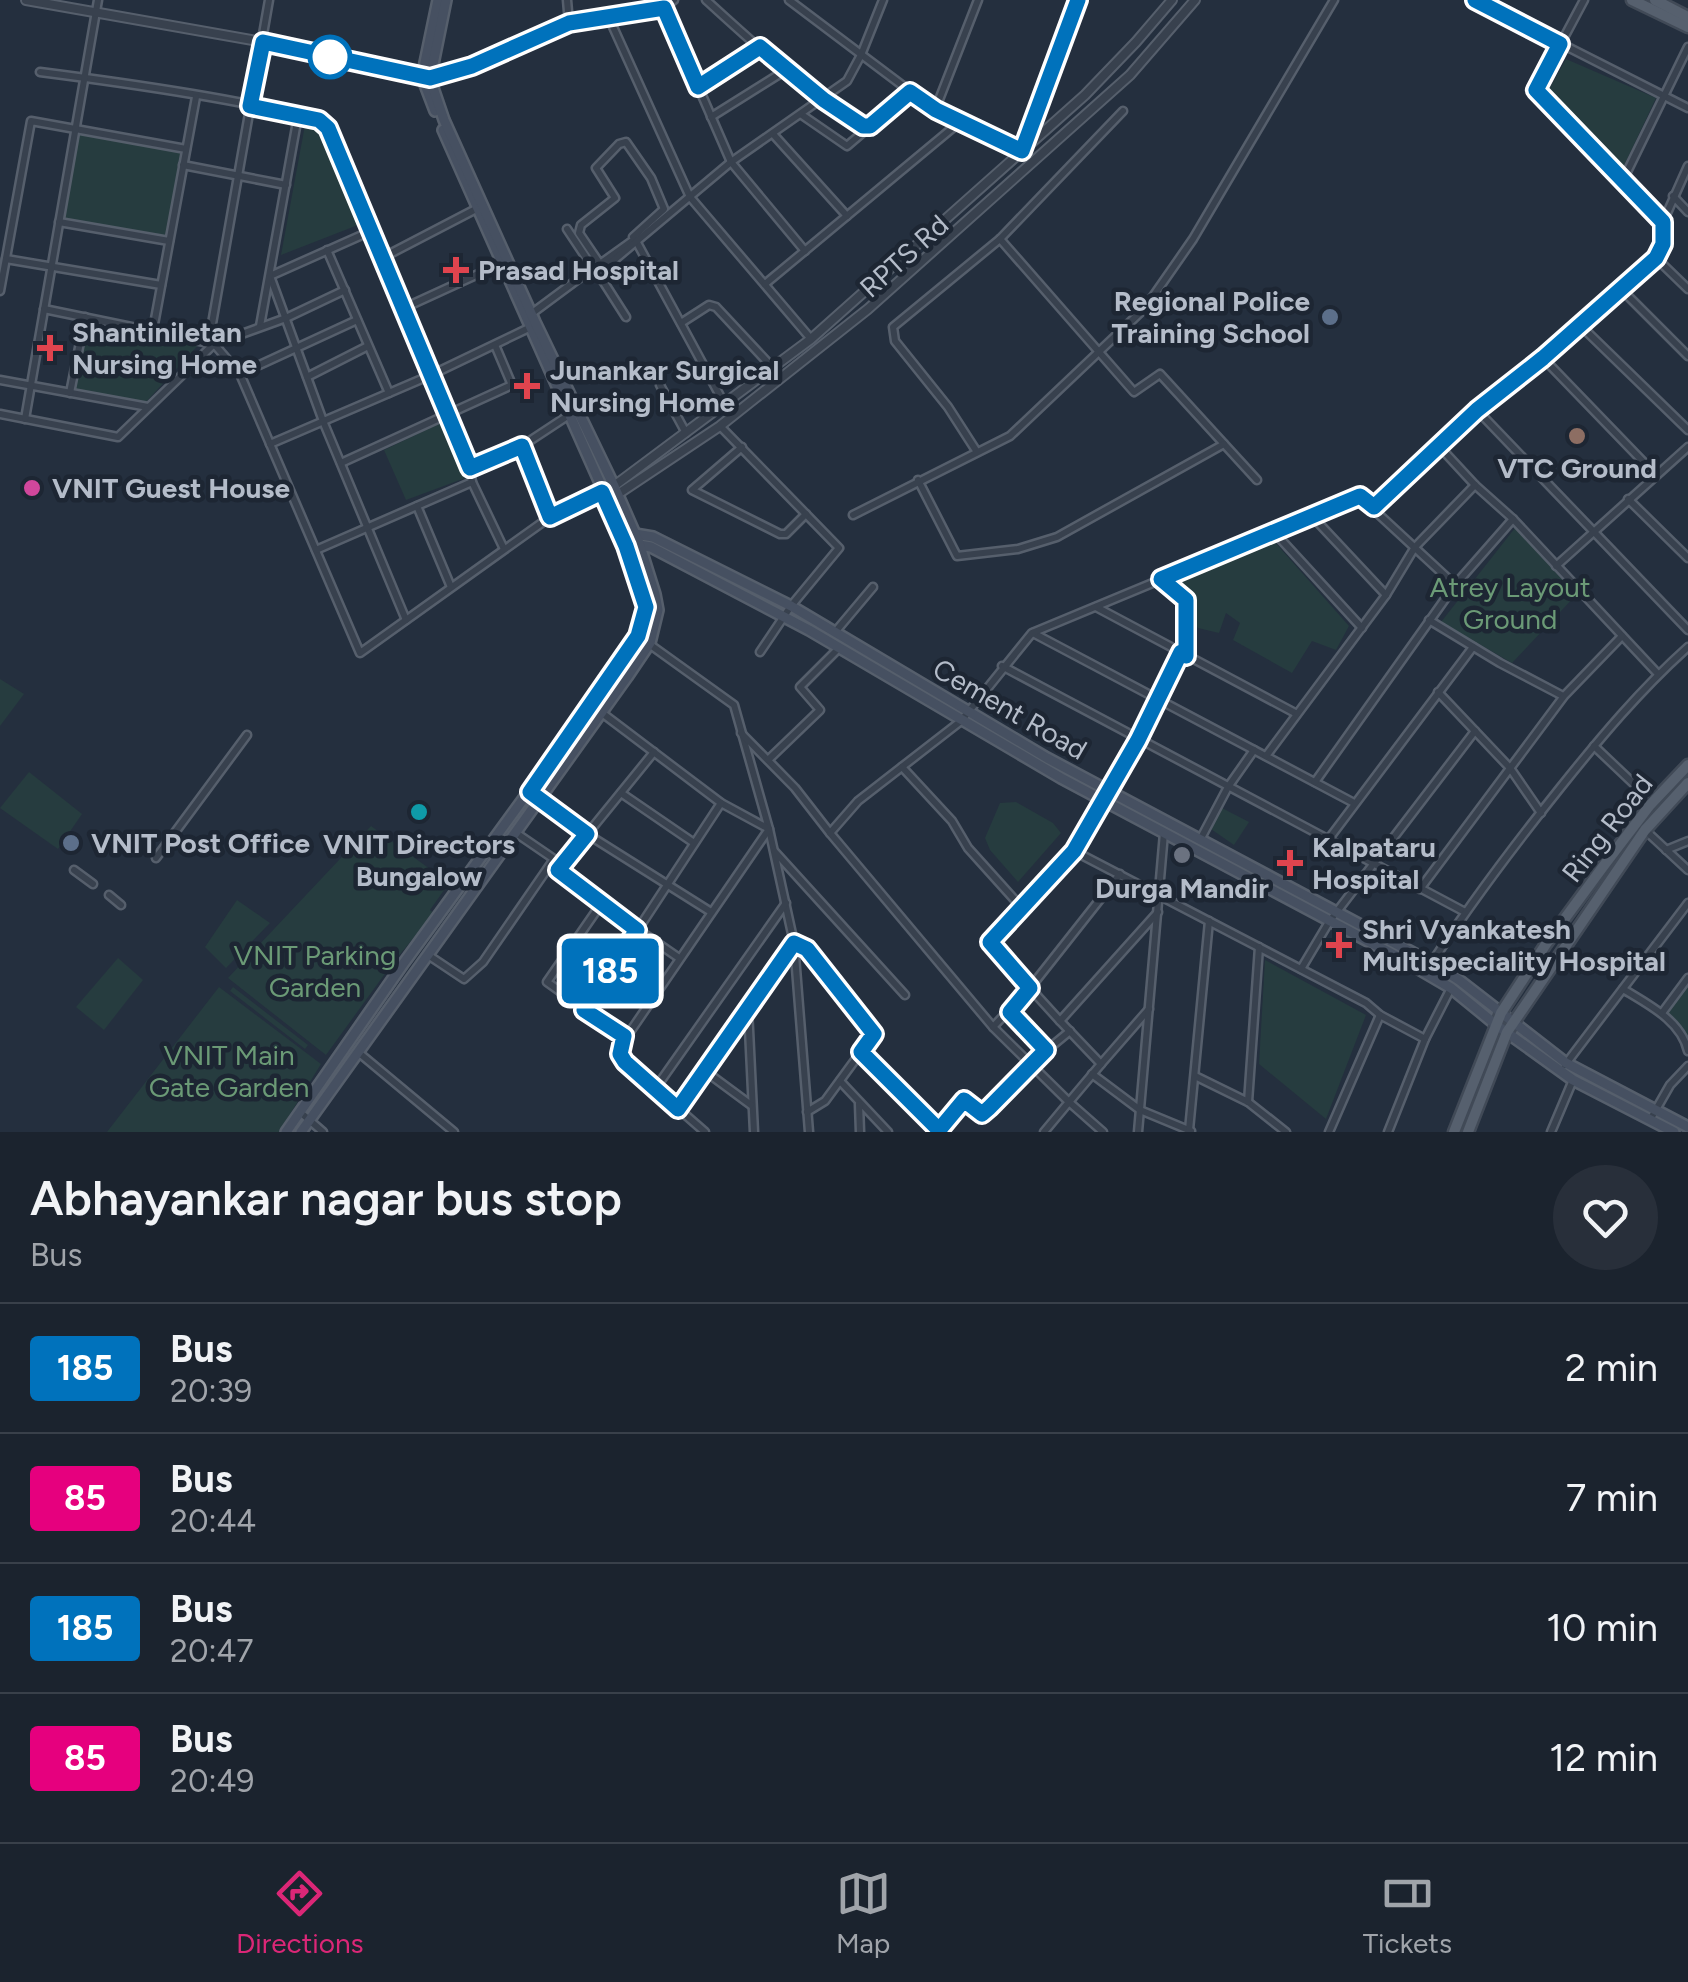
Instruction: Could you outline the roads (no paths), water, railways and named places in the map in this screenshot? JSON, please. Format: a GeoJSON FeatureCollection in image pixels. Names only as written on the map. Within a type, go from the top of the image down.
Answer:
{"type":"FeatureCollection","features":[{"type":"Feature","properties":{"kind":"main road"},"geometry":{"type":"LineString","coordinates":[[301,1132],[650,643],[658,610],[637,539],[616,490],[500,264],[426,78],[438,0]]}},
{"type":"Feature","properties":{"kind":"main road"},"geometry":{"type":"LineString","coordinates":[[286,1132],[638,636],[646,607],[624,541],[532,326],[531,314],[426,78],[446,0]]}},
{"type":"Feature","properties":{"kind":"main road"},"geometry":{"type":"LineString","coordinates":[[1632,0],[1688,27]]}},
{"type":"Feature","properties":{"kind":"main road"},"geometry":{"type":"LineString","coordinates":[[1655,0],[1688,16]]}},
{"type":"Feature","properties":{"kind":"main road","name":"Cement Road"},"geometry":{"type":"LineString","coordinates":[[637,539],[653,537],[790,606],[836,631],[963,716]]}},
{"type":"Feature","properties":{"kind":"main road"},"geometry":{"type":"LineString","coordinates":[[624,541],[637,539]]}},
{"type":"Feature","properties":{"kind":"main road","name":"Cement Road"},"geometry":{"type":"LineString","coordinates":[[637,539],[784,616],[1106,796],[1164,833],[1425,973],[1498,1018],[1564,1066]]}},
{"type":"Feature","properties":{"kind":"main road","name":"Ring Road"},"geometry":{"type":"LineString","coordinates":[[1454,1132],[1498,1018],[1546,944],[1688,765]]}},
{"type":"Feature","properties":{"kind":"main road","name":"Ring Road"},"geometry":{"type":"LineString","coordinates":[[1468,1132],[1510,1027],[1646,830],[1651,811],[1688,783]]}},
{"type":"Feature","properties":{"kind":"main road","name":"Cement Road"},"geometry":{"type":"LineString","coordinates":[[1106,796],[1200,840],[1432,963],[1460,980],[1498,1018]]}},
{"type":"Feature","properties":{"kind":"main road"},"geometry":{"type":"LineString","coordinates":[[1564,1066],[1573,1080],[1688,1127]]}},
{"type":"Feature","properties":{"kind":"main road"},"geometry":{"type":"LineString","coordinates":[[1564,1066],[1652,1115],[1674,1132]]}},
{"type":"Feature","properties":{"kind":"street"},"geometry":{"type":"LineString","coordinates":[[26,0],[263,42],[426,78],[472,66],[569,23],[664,8],[674,0]]}},
{"type":"Feature","properties":{"kind":"street"},"geometry":{"type":"LineString","coordinates":[[25,419],[98,0]]}},
{"type":"Feature","properties":{"kind":"street"},"geometry":{"type":"LineString","coordinates":[[268,0],[210,335],[240,374],[360,654],[550,517],[602,492],[616,490],[720,426],[868,309],[1015,179],[1130,75],[1194,0]]}},
{"type":"Feature","properties":{"kind":"street"},"geometry":{"type":"LineString","coordinates":[[566,0],[569,23]]}},
{"type":"Feature","properties":{"kind":"street"},"geometry":{"type":"LineString","coordinates":[[706,0],[824,100],[858,124],[870,126]]}},
{"type":"Feature","properties":{"kind":"street"},"geometry":{"type":"LineString","coordinates":[[790,0],[936,110],[1022,151],[1078,0]]}},
{"type":"Feature","properties":{"kind":"street"},"geometry":{"type":"LineString","coordinates":[[626,318],[602,273],[662,215],[847,81],[862,55],[883,0]]}},
{"type":"Feature","properties":{"kind":"street"},"geometry":{"type":"LineString","coordinates":[[936,110],[978,0]]}},
{"type":"Feature","properties":{"kind":"street","name":"RPTS Rd"},"geometry":{"type":"LineString","coordinates":[[616,490],[811,339],[1098,82],[1172,0]]}},
{"type":"Feature","properties":{"kind":"street"},"geometry":{"type":"LineString","coordinates":[[853,514],[1010,436],[1145,308],[1193,239],[1334,0]]}},
{"type":"Feature","properties":{"kind":"street"},"geometry":{"type":"LineString","coordinates":[[1475,0],[1688,108]]}},
{"type":"Feature","properties":{"kind":"street"},"geometry":{"type":"LineString","coordinates":[[1584,0],[1536,90],[1663,222]]}},
{"type":"Feature","properties":{"kind":"street"},"geometry":{"type":"LineString","coordinates":[[664,8],[731,162],[806,251]]}},
{"type":"Feature","properties":{"kind":"street"},"geometry":{"type":"LineString","coordinates":[[609,18],[690,197],[811,339]]}},
{"type":"Feature","properties":{"kind":"street"},"geometry":{"type":"LineString","coordinates":[[698,87],[760,47]]}},
{"type":"Feature","properties":{"kind":"street"},"geometry":{"type":"LineString","coordinates":[[1623,180],[1688,47]]}},
{"type":"Feature","properties":{"kind":"street"},"geometry":{"type":"LineString","coordinates":[[712,117],[786,70]]}},
{"type":"Feature","properties":{"kind":"street"},"geometry":{"type":"LineString","coordinates":[[40,72],[250,106],[319,120],[328,128],[470,468],[472,482],[504,549]]}},
{"type":"Feature","properties":{"kind":"street"},"geometry":{"type":"LineString","coordinates":[[802,116],[847,146],[910,92]]}},
{"type":"Feature","properties":{"kind":"street"},"geometry":{"type":"LineString","coordinates":[[153,330],[196,97]]}},
{"type":"Feature","properties":{"kind":"street"},"geometry":{"type":"LineString","coordinates":[[978,452],[895,341],[892,327],[1000,239],[1124,111]]}},
{"type":"Feature","properties":{"kind":"street"},"geometry":{"type":"LineString","coordinates":[[260,326],[298,116]]}},
{"type":"Feature","properties":{"kind":"street"},"geometry":{"type":"LineString","coordinates":[[0,291],[31,121],[186,149]]}},
{"type":"Feature","properties":{"kind":"street"},"geometry":{"type":"LineString","coordinates":[[765,284],[961,122]]}},
{"type":"Feature","properties":{"kind":"street"},"geometry":{"type":"LineString","coordinates":[[772,134],[847,216]]}},
{"type":"Feature","properties":{"kind":"street"},"geometry":{"type":"LineString","coordinates":[[635,239],[600,264],[578,229],[614,198],[596,168],[619,144],[630,145],[651,178],[664,209],[662,215]]}},
{"type":"Feature","properties":{"kind":"street"},"geometry":{"type":"LineString","coordinates":[[184,165],[286,185]]}},
{"type":"Feature","properties":{"kind":"street"},"geometry":{"type":"LineString","coordinates":[[1374,507],[1477,410],[1581,326],[1656,258],[1663,244],[1663,222],[1688,166]]}},
{"type":"Feature","properties":{"kind":"street"},"geometry":{"type":"LineString","coordinates":[[1673,196],[1688,212]]}},
{"type":"Feature","properties":{"kind":"street"},"geometry":{"type":"LineString","coordinates":[[382,258],[476,210]]}},
{"type":"Feature","properties":{"kind":"street"},"geometry":{"type":"LineString","coordinates":[[59,222],[170,241]]}},
{"type":"Feature","properties":{"kind":"street"},"geometry":{"type":"LineString","coordinates":[[531,314],[593,268],[567,229]]}},
{"type":"Feature","properties":{"kind":"street"},"geometry":{"type":"LineString","coordinates":[[270,276],[371,231]]}},
{"type":"Feature","properties":{"kind":"street"},"geometry":{"type":"LineString","coordinates":[[635,239],[725,404]]}},
{"type":"Feature","properties":{"kind":"street"},"geometry":{"type":"LineString","coordinates":[[1000,239],[1134,392],[1160,374],[1256,480]]}},
{"type":"Feature","properties":{"kind":"street"},"geometry":{"type":"LineString","coordinates":[[326,250],[389,393]]}},
{"type":"Feature","properties":{"kind":"street"},"geometry":{"type":"LineString","coordinates":[[1656,258],[1688,290]]}},
{"type":"Feature","properties":{"kind":"street"},"geometry":{"type":"LineString","coordinates":[[6,259],[161,285]]}},
{"type":"Feature","properties":{"kind":"street"},"geometry":{"type":"LineString","coordinates":[[404,308],[500,264]]}},
{"type":"Feature","properties":{"kind":"street"},"geometry":{"type":"LineString","coordinates":[[270,276],[323,420],[406,620]]}},
{"type":"Feature","properties":{"kind":"street"},"geometry":{"type":"LineString","coordinates":[[0,414],[118,438],[214,344],[286,318],[344,290]]}},
{"type":"Feature","properties":{"kind":"street"},"geometry":{"type":"LineString","coordinates":[[1622,290],[1688,356]]}},
{"type":"Feature","properties":{"kind":"street"},"geometry":{"type":"LineString","coordinates":[[681,323],[709,306],[716,307],[773,368]]}},
{"type":"Feature","properties":{"kind":"street"},"geometry":{"type":"LineString","coordinates":[[44,309],[214,344]]}},
{"type":"Feature","properties":{"kind":"street"},"geometry":{"type":"LineString","coordinates":[[70,393],[85,317]]}},
{"type":"Feature","properties":{"kind":"street"},"geometry":{"type":"LineString","coordinates":[[240,374],[357,320]]}},
{"type":"Feature","properties":{"kind":"street"},"geometry":{"type":"LineString","coordinates":[[270,444],[432,376],[532,326]]}},
{"type":"Feature","properties":{"kind":"street"},"geometry":{"type":"LineString","coordinates":[[1581,326],[1688,430]]}},
{"type":"Feature","properties":{"kind":"street"},"geometry":{"type":"LineString","coordinates":[[340,463],[512,386],[495,344]]}},
{"type":"Feature","properties":{"kind":"street"},"geometry":{"type":"LineString","coordinates":[[308,377],[368,346]]}},
{"type":"Feature","properties":{"kind":"street"},"geometry":{"type":"LineString","coordinates":[[1543,358],[1656,474]]}},
{"type":"Feature","properties":{"kind":"street"},"geometry":{"type":"LineString","coordinates":[[0,380],[148,407]]}},
{"type":"Feature","properties":{"kind":"street"},"geometry":{"type":"LineString","coordinates":[[660,385],[686,433]]}},
{"type":"Feature","properties":{"kind":"street"},"geometry":{"type":"LineString","coordinates":[[1477,410],[1688,630]]}},
{"type":"Feature","properties":{"kind":"street"},"geometry":{"type":"LineString","coordinates":[[470,468],[522,446],[569,415]]}},
{"type":"Feature","properties":{"kind":"street"},"geometry":{"type":"LineString","coordinates":[[720,426],[839,548],[790,606],[760,652]]}},
{"type":"Feature","properties":{"kind":"street"},"geometry":{"type":"LineString","coordinates":[[918,480],[957,556],[974,556],[1018,550],[1057,537],[1224,444]]}},
{"type":"Feature","properties":{"kind":"street"},"geometry":{"type":"LineString","coordinates":[[1438,445],[1658,674]]}},
{"type":"Feature","properties":{"kind":"street"},"geometry":{"type":"LineString","coordinates":[[522,446],[550,517]]}},
{"type":"Feature","properties":{"kind":"street"},"geometry":{"type":"LineString","coordinates":[[742,447],[692,490],[780,534],[786,534],[806,514]]}},
{"type":"Feature","properties":{"kind":"street"},"geometry":{"type":"LineString","coordinates":[[1556,566],[1688,447]]}},
{"type":"Feature","properties":{"kind":"street"},"geometry":{"type":"LineString","coordinates":[[316,550],[472,482]]}},
{"type":"Feature","properties":{"kind":"street"},"geometry":{"type":"LineString","coordinates":[[1266,756],[1386,596],[1415,546],[1475,485]]}},
{"type":"Feature","properties":{"kind":"street"},"geometry":{"type":"LineString","coordinates":[[830,833],[858,801],[963,716],[1032,633],[1360,496],[1456,584]]}},
{"type":"Feature","properties":{"kind":"street"},"geometry":{"type":"LineString","coordinates":[[1628,499],[1688,558]]}},
{"type":"Feature","properties":{"kind":"street"},"geometry":{"type":"LineString","coordinates":[[417,506],[451,587]]}},
{"type":"Feature","properties":{"kind":"street"},"geometry":{"type":"LineString","coordinates":[[1312,516],[1386,596]]}},
{"type":"Feature","properties":{"kind":"street"},"geometry":{"type":"LineString","coordinates":[[1315,782],[1456,584],[1513,519]]}},
{"type":"Feature","properties":{"kind":"street"},"geometry":{"type":"LineString","coordinates":[[1274,532],[1362,628]]}},
{"type":"Feature","properties":{"kind":"street"},"geometry":{"type":"LineString","coordinates":[[1101,1064],[988,944],[1074,851],[1184,654],[1186,600],[1161,579]]}},
{"type":"Feature","properties":{"kind":"street"},"geometry":{"type":"LineString","coordinates":[[836,631],[872,587]]}},
{"type":"Feature","properties":{"kind":"street"},"geometry":{"type":"LineString","coordinates":[[1095,606],[1297,714]]}},
{"type":"Feature","properties":{"kind":"street"},"geometry":{"type":"LineString","coordinates":[[1429,620],[1564,696]]}},
{"type":"Feature","properties":{"kind":"street"},"geometry":{"type":"LineString","coordinates":[[1032,633],[1354,802]]}},
{"type":"Feature","properties":{"kind":"street"},"geometry":{"type":"LineString","coordinates":[[638,636],[734,705],[774,851],[794,943],[809,1132]]}},
{"type":"Feature","properties":{"kind":"street"},"geometry":{"type":"LineString","coordinates":[[1420,889],[1564,696],[1622,636]]}},
{"type":"Feature","properties":{"kind":"street"},"geometry":{"type":"LineString","coordinates":[[1328,840],[1473,647]]}},
{"type":"Feature","properties":{"kind":"street"},"geometry":{"type":"LineString","coordinates":[[1425,973],[1465,912],[1594,746],[1658,674],[1688,647]]}},
{"type":"Feature","properties":{"kind":"street"},"geometry":{"type":"LineString","coordinates":[[768,760],[820,710],[800,686],[840,648]]}},
{"type":"Feature","properties":{"kind":"street"},"geometry":{"type":"LineString","coordinates":[[1002,666],[1465,912]]}},
{"type":"Feature","properties":{"kind":"street"},"geometry":{"type":"LineString","coordinates":[[1438,692],[1510,768],[1541,813]]}},
{"type":"Feature","properties":{"kind":"street"},"geometry":{"type":"LineString","coordinates":[[602,713],[721,803],[768,828]]}},
{"type":"Feature","properties":{"kind":"street"},"geometry":{"type":"LineString","coordinates":[[1301,969],[1329,922],[1476,731]]}},
{"type":"Feature","properties":{"kind":"street"},"geometry":{"type":"LineString","coordinates":[[741,733],[993,1027],[1103,1132]]}},
{"type":"Feature","properties":{"kind":"street"},"geometry":{"type":"LineString","coordinates":[[156,858],[247,735]]}},
{"type":"Feature","properties":{"kind":"street"},"geometry":{"type":"LineString","coordinates":[[1594,746],[1651,811]]}},
{"type":"Feature","properties":{"kind":"street"},"geometry":{"type":"LineString","coordinates":[[1200,840],[1228,787],[1254,750]]}},
{"type":"Feature","properties":{"kind":"street"},"geometry":{"type":"LineString","coordinates":[[654,752],[558,870],[679,958]]}},
{"type":"Feature","properties":{"kind":"street"},"geometry":{"type":"LineString","coordinates":[[902,767],[952,820],[968,848],[1022,908]]}},
{"type":"Feature","properties":{"kind":"street"},"geometry":{"type":"LineString","coordinates":[[530,792],[587,834],[710,912]]}},
{"type":"Feature","properties":{"kind":"street"},"geometry":{"type":"LineString","coordinates":[[621,792],[694,843]]}},
{"type":"Feature","properties":{"kind":"street"},"geometry":{"type":"LineString","coordinates":[[584,1010],[721,803]]}},
{"type":"Feature","properties":{"kind":"street"},"geometry":{"type":"LineString","coordinates":[[705,1132],[620,1054],[624,1036],[768,828]]}},
{"type":"Feature","properties":{"kind":"street"},"geometry":{"type":"LineString","coordinates":[[1646,830],[1688,870]]}},
{"type":"Feature","properties":{"kind":"street"},"geometry":{"type":"LineString","coordinates":[[428,955],[464,979],[483,962],[554,860],[516,833]]}},
{"type":"Feature","properties":{"kind":"street"},"geometry":{"type":"LineString","coordinates":[[1138,1132],[1164,833]]}},
{"type":"Feature","properties":{"kind":"street"},"geometry":{"type":"LineString","coordinates":[[1666,850],[1688,841]]}},
{"type":"Feature","properties":{"kind":"street"},"geometry":{"type":"LineString","coordinates":[[774,851],[905,994]]}},
{"type":"Feature","properties":{"kind":"street"},"geometry":{"type":"LineString","coordinates":[[1074,851],[1366,1002],[1380,1015],[1426,1038]]}},
{"type":"Feature","properties":{"kind":"street"},"geometry":{"type":"LineString","coordinates":[[74,870],[93,884]]}},
{"type":"Feature","properties":{"kind":"street"},"geometry":{"type":"LineString","coordinates":[[993,1027],[1030,988],[1120,874]]}},
{"type":"Feature","properties":{"kind":"street"},"geometry":{"type":"LineString","coordinates":[[108,895],[121,905]]}},
{"type":"Feature","properties":{"kind":"street"},"geometry":{"type":"LineString","coordinates":[[655,1089],[786,902]]}},
{"type":"Feature","properties":{"kind":"street"},"geometry":{"type":"LineString","coordinates":[[1564,1066],[1688,903]]}},
{"type":"Feature","properties":{"kind":"street"},"geometry":{"type":"LineString","coordinates":[[601,904],[546,982],[624,1036]]}},
{"type":"Feature","properties":{"kind":"street"},"geometry":{"type":"LineString","coordinates":[[1060,1021],[1158,912]]}},
{"type":"Feature","properties":{"kind":"street"},"geometry":{"type":"LineString","coordinates":[[1092,1074],[1140,1110],[1191,1131],[1209,921]]}},
{"type":"Feature","properties":{"kind":"street"},"geometry":{"type":"LineString","coordinates":[[678,1109],[794,943]]}},
{"type":"Feature","properties":{"kind":"street"},"geometry":{"type":"LineString","coordinates":[[794,943],[807,949],[874,1034],[826,1101],[806,1112]]}},
{"type":"Feature","properties":{"kind":"street"},"geometry":{"type":"LineString","coordinates":[[1248,1102],[1258,946]]}},
{"type":"Feature","properties":{"kind":"street"},"geometry":{"type":"LineString","coordinates":[[1662,1013],[1688,978]]}},
{"type":"Feature","properties":{"kind":"street"},"geometry":{"type":"LineString","coordinates":[[1388,1132],[1451,988]]}},
{"type":"Feature","properties":{"kind":"street"},"geometry":{"type":"LineString","coordinates":[[1623,988],[1662,1013],[1686,1040],[1688,1050]]}},
{"type":"Feature","properties":{"kind":"street"},"geometry":{"type":"LineString","coordinates":[[748,1009],[754,1132]]}},
{"type":"Feature","properties":{"kind":"street"},"geometry":{"type":"LineString","coordinates":[[1044,1132],[1149,1009]]}},
{"type":"Feature","properties":{"kind":"street"},"geometry":{"type":"LineString","coordinates":[[1010,1012],[1046,1050]]}},
{"type":"Feature","properties":{"kind":"street"},"geometry":{"type":"LineString","coordinates":[[1329,1132],[1380,1015]]}},
{"type":"Feature","properties":{"kind":"street"},"geometry":{"type":"LineString","coordinates":[[861,1052],[938,1131],[964,1100],[982,1114],[1030,1064],[1070,1032]]}},
{"type":"Feature","properties":{"kind":"street"},"geometry":{"type":"LineString","coordinates":[[358,1052],[454,1132]]}},
{"type":"Feature","properties":{"kind":"street"},"geometry":{"type":"LineString","coordinates":[[1652,1115],[1670,1085],[1688,1066]]}},
{"type":"Feature","properties":{"kind":"street"},"geometry":{"type":"LineString","coordinates":[[705,1070],[752,1105]]}},
{"type":"Feature","properties":{"kind":"street"},"geometry":{"type":"LineString","coordinates":[[1194,1076],[1248,1102],[1286,1132]]}},
{"type":"Feature","properties":{"kind":"street"},"geometry":{"type":"LineString","coordinates":[[1551,1132],[1573,1080]]}},
{"type":"Feature","properties":{"kind":"street"},"geometry":{"type":"LineString","coordinates":[[840,1081],[888,1132]]}},
{"type":"Feature","properties":{"kind":"street"},"geometry":{"type":"LineString","coordinates":[[859,1102],[860,1132]]}},
{"type":"Feature","properties":{"kind":"street"},"geometry":{"type":"LineString","coordinates":[[300,1112],[324,1132]]}},
{"type":"Feature","properties":{"kind":"place","name":"Prasad Hospital"},"geometry":{"type":"Point","coordinates":[456,270]}},
{"type":"Feature","properties":{"kind":"place","name":"Regional Police Training School"},"geometry":{"type":"Point","coordinates":[1330,317]}},
{"type":"Feature","properties":{"kind":"place","name":"Shantiniletan Nursing Home"},"geometry":{"type":"Point","coordinates":[50,348]}},
{"type":"Feature","properties":{"kind":"place","name":"Junankar Surgical Nursing Home"},"geometry":{"type":"Point","coordinates":[527,386]}},
{"type":"Feature","properties":{"kind":"place","name":"VTC Ground"},"geometry":{"type":"Point","coordinates":[1577,436]}},
{"type":"Feature","properties":{"kind":"place","name":"VNIT Guest House"},"geometry":{"type":"Point","coordinates":[32,488]}},
{"type":"Feature","properties":{"kind":"place","name":"VNIT Directors Bungalow"},"geometry":{"type":"Point","coordinates":[419,812]}},
{"type":"Feature","properties":{"kind":"place","name":"VNIT Post Office"},"geometry":{"type":"Point","coordinates":[71,843]}},
{"type":"Feature","properties":{"kind":"place","name":"Durga Mandir"},"geometry":{"type":"Point","coordinates":[1182,855]}},
{"type":"Feature","properties":{"kind":"place","name":"Kalpataru Hospital"},"geometry":{"type":"Point","coordinates":[1290,863]}},
{"type":"Feature","properties":{"kind":"place","name":"Shri Vyankatesh Multispeciality Hospital"},"geometry":{"type":"Point","coordinates":[1339,945]}},
{"type":"Feature","properties":{"kind":"park label","name":"Atrey Layout Ground"},"geometry":{"type":"Point","coordinates":[1510,603]}},
{"type":"Feature","properties":{"kind":"park label","name":"VNIT Parking Garden"},"geometry":{"type":"Point","coordinates":[315,971]}},
{"type":"Feature","properties":{"kind":"park label","name":"VNIT Main Gate Garden"},"geometry":{"type":"Point","coordinates":[229,1071]}}]}
